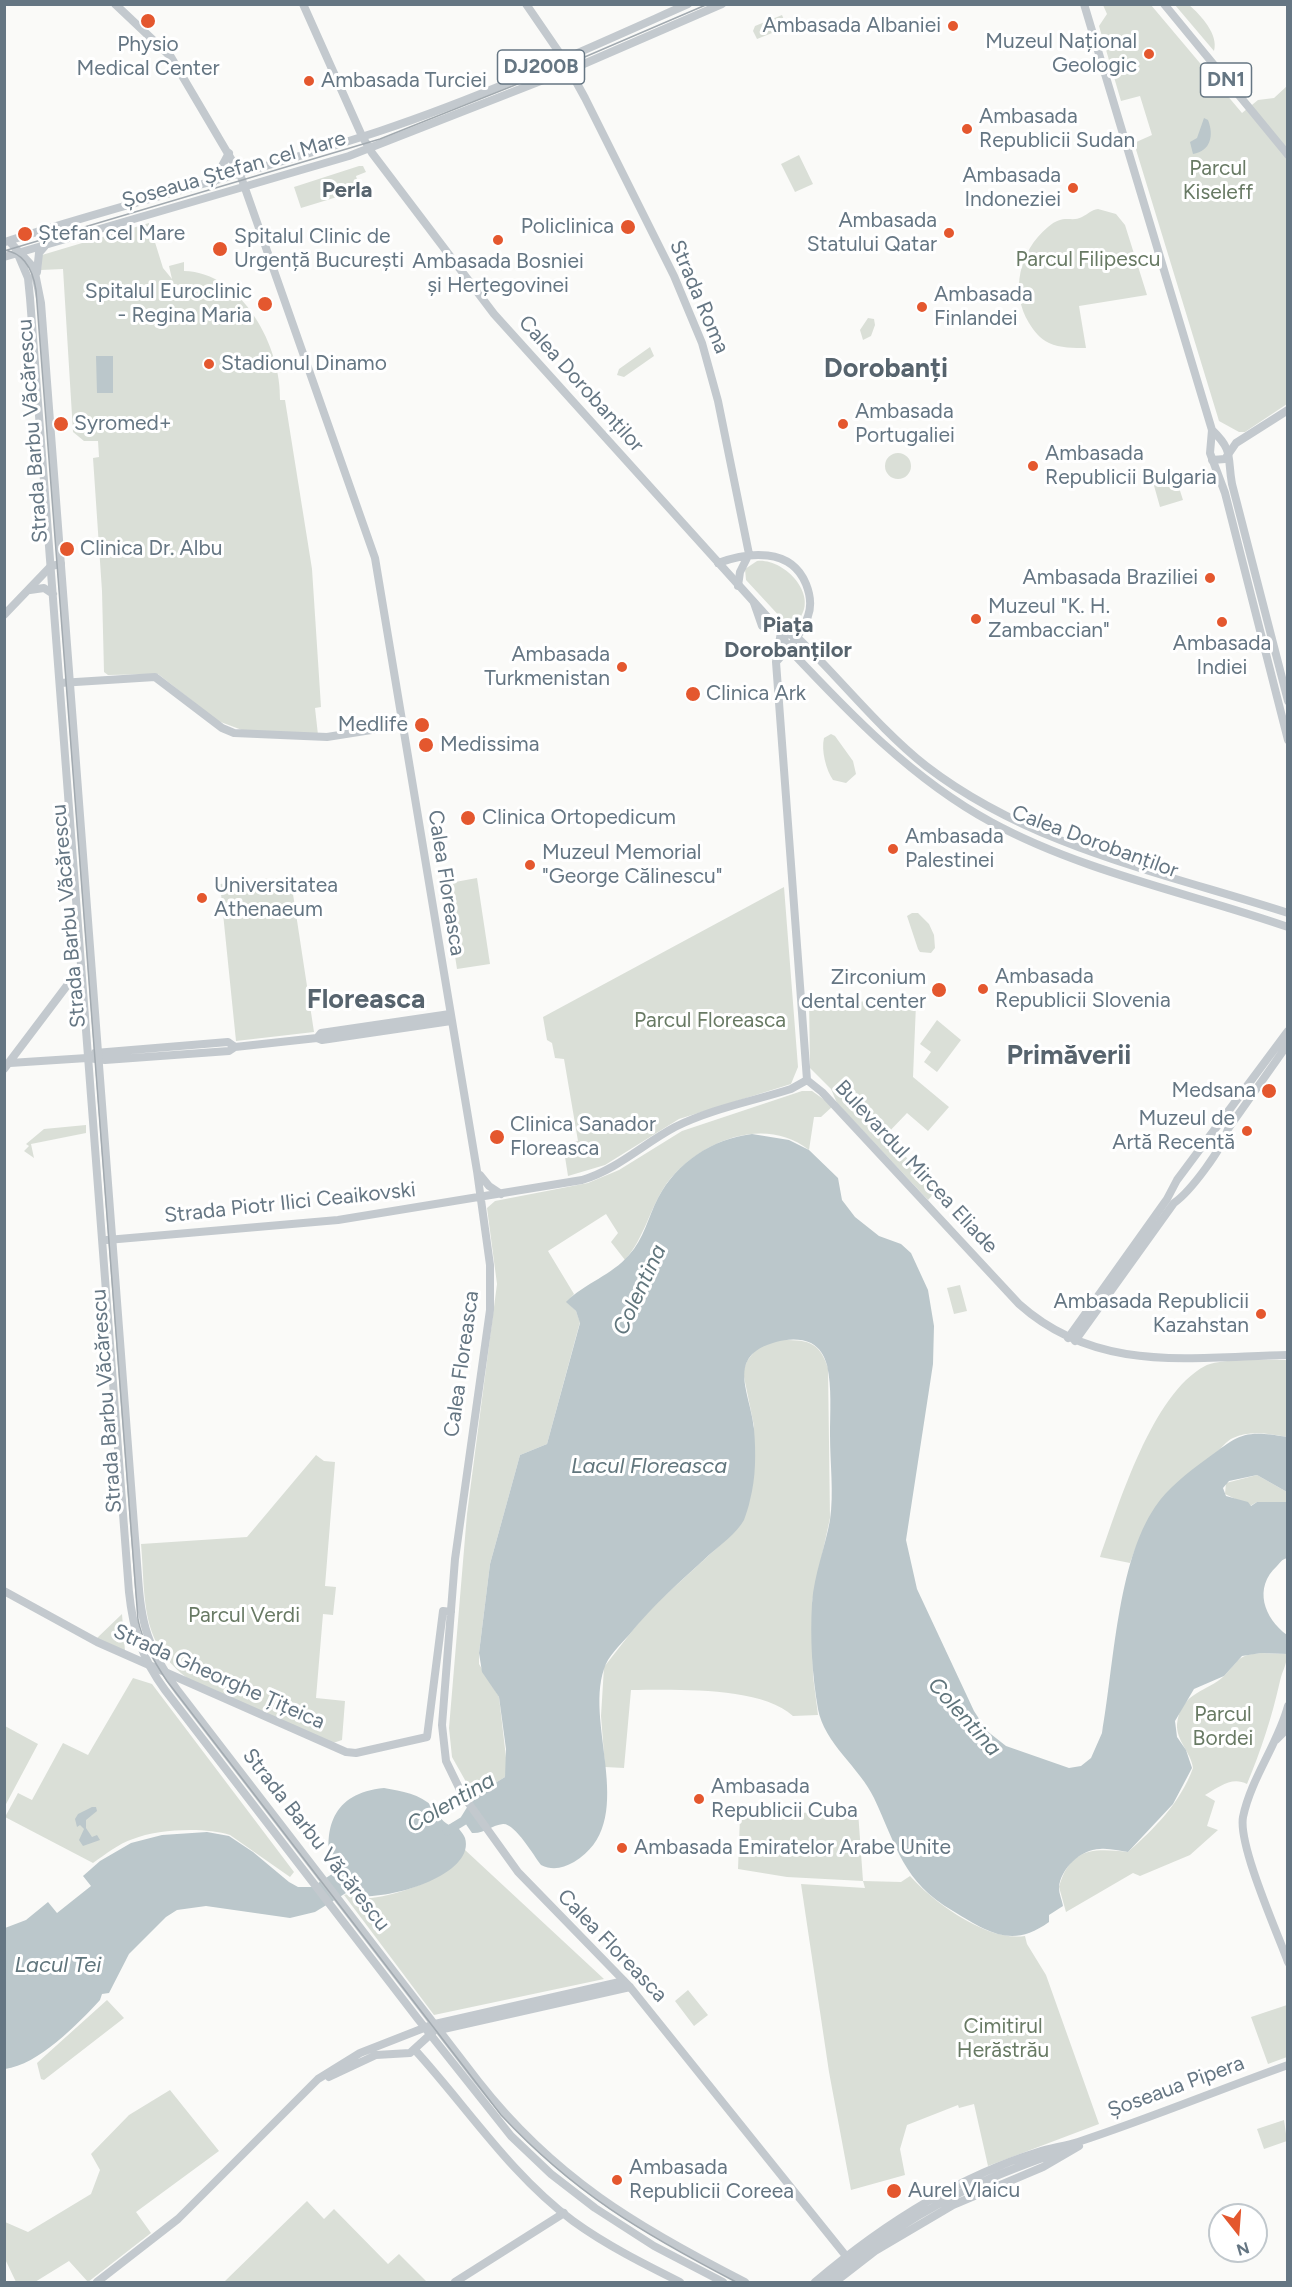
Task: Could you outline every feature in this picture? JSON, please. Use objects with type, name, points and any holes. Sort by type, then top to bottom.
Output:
[{"type":"main road","name":"DJ200B","points":[[362,136],[420,116],[688,4]]},
{"type":"main road","name":"DJ200B","points":[[369,148],[570,69],[722,4]]},
{"type":"main road","points":[[1084,4],[1212,430],[1209,448],[1221,479],[1287,740]]},
{"type":"main road","name":"DN1","points":[[1164,4],[1287,155]]},
{"type":"main road","name":"Calea Dorobanților","points":[[362,136],[489,308],[781,632],[788,648],[795,656],[911,769],[992,822],[1024,838],[1088,863],[1287,927]]},
{"type":"main road","name":"Șoseaua Ștefan cel Mare","points":[[4,257],[242,180],[362,136]]},
{"type":"main road","name":"Șoseaua Ștefan cel Mare","points":[[6,240],[213,183],[242,180],[369,148]]},
{"type":"main road","points":[[213,183],[229,153]]},
{"type":"main road","points":[[6,240],[17,252],[27,258],[37,275]]},
{"type":"main road","points":[[37,275],[39,253],[48,244]]},
{"type":"main road","name":"Strada Barbu Văcărescu","points":[[17,252],[29,287],[69,682],[142,1620],[153,1652],[165,1672],[314,1875]]},
{"type":"main road","name":"Strada Barbu Văcărescu","points":[[37,275],[56,565],[52,577],[53,594],[87,1058],[134,1631],[147,1664],[506,2115],[573,2180],[643,2228],[745,2283]]},
{"type":"main road","points":[[1212,430],[1225,442],[1230,453],[1230,476],[1287,701]]},
{"type":"main road","points":[[30,590],[44,588],[53,594]]},
{"type":"main road","name":"Calea Dorobanților","points":[[781,632],[796,637],[926,765],[996,812],[1051,837],[1094,853],[1287,913]]},
{"type":"main road","name":"Strada Barbu Văcărescu","points":[[347,1917],[427,2031],[498,2121],[551,2174],[581,2199],[635,2235],[723,2283]]},
{"type":"main road","points":[[97,2283],[178,2219],[318,2079],[355,2056],[437,2026]]},
{"type":"main road","points":[[105,2283],[181,2223],[320,2084],[363,2059],[384,2053],[407,2054],[415,2050],[427,2031]]},
{"type":"main road","points":[[394,2054],[392,2046],[404,2037]]},
{"type":"street","name":"Calea Floreasca","points":[[115,4],[171,57],[229,153],[242,180],[375,558],[477,1171],[490,1266],[491,1301],[428,1735]]},
{"type":"street","points":[[303,4],[362,136]]},
{"type":"street","name":"Strada Roma","points":[[526,4],[570,69],[672,272],[706,354],[724,426],[748,554]]},
{"type":"street","points":[[1212,460],[1222,461],[1236,443],[1287,410]]},
{"type":"street","points":[[1209,448],[1217,442],[1236,443]]},
{"type":"street","points":[[738,586],[740,572],[748,554]]},
{"type":"street","points":[[717,563],[748,554],[775,556],[798,571],[810,598],[810,609],[805,623],[776,662]]},
{"type":"street","points":[[4,615],[56,565]]},
{"type":"street","points":[[30,590],[52,577]]},
{"type":"street","points":[[753,603],[762,626]]},
{"type":"street","points":[[805,623],[795,630],[781,632],[776,662],[807,1080]]},
{"type":"street","points":[[776,662],[795,656]]},
{"type":"street","points":[[60,683],[158,678],[231,733],[327,737],[403,725]]},
{"type":"street","points":[[7,1066],[81,967]]},
{"type":"street","points":[[69,984],[77,980],[82,982]]},
{"type":"street","points":[[7,1066],[98,1056],[230,1051],[236,1047],[317,1038],[321,1033],[450,1017]]},
{"type":"street","points":[[1072,1340],[1167,1199],[1177,1180],[1287,1031]]},
{"type":"street","points":[[1072,1340],[1226,1138],[1227,1128],[1287,1044]]},
{"type":"street","points":[[22,1045],[21,1053],[28,1063]]},
{"type":"street","name":"Bulevardul Mircea Eliade","points":[[481,1197],[597,1175],[615,1167],[681,1125],[791,1089],[807,1080],[822,1092],[1019,1304],[1045,1325],[1072,1340],[1113,1353],[1141,1358],[1287,1355]]},
{"type":"street","points":[[477,1171],[489,1186],[501,1194]]},
{"type":"street","name":"Strada Piotr Ilici Ceaikovski","points":[[102,1240],[338,1220],[481,1197]]},
{"type":"street","name":"Strada Gheorghe Țițeica","points":[[4,1591],[81,1635],[346,1752],[356,1754],[424,1739],[428,1735]]},
{"type":"street","name":"Calea Floreasca","points":[[447,1614],[443,1744],[451,1773],[469,1805],[490,1836],[531,1887],[630,1987],[855,2266]]},
{"type":"street","points":[[185,1700],[189,1691],[195,1687]]},
{"type":"street","points":[[1287,1706],[1285,1721],[1248,1801],[1242,1830],[1287,1962]]},
{"type":"street","points":[[1275,1741],[1287,1728]]},
{"type":"street","points":[[603,1987],[612,1977],[610,1965]]},
{"type":"street","points":[[437,2026],[624,1981]]},
{"type":"street","points":[[437,2026],[630,1987]]},
{"type":"street","points":[[415,2050],[503,2155],[564,2213],[595,2236],[680,2283]]},
{"type":"street","name":"Șoseaua Pipera","points":[[824,2283],[869,2247],[938,2205],[984,2181],[1287,2067]]},
{"type":"street","name":"Șoseaua Pipera","points":[[815,2283],[846,2256],[887,2226],[966,2181],[1037,2152],[1078,2144]]},
{"type":"street","name":"Șoseaua Pipera","points":[[835,2283],[895,2238],[961,2200],[1042,2167],[1078,2144]]},
{"type":"street","points":[[455,2283],[564,2213]]},
{"type":"green space","name":"Parcul Kiseleff","points":[[1103,5],[1151,5],[1242,113],[1258,100],[1274,98],[1287,86],[1287,404],[1245,432],[1239,432],[1219,421],[1134,143],[1152,135],[1140,96],[1121,101],[1099,26],[1107,14]]},
{"type":"green space","points":[[1175,5],[1189,5],[1199,14],[1214,38],[1214,51]]},
{"type":"green space","points":[[782,15],[787,27],[757,39],[753,31],[755,26]]},
{"type":"green space","points":[[799,155],[813,184],[795,192],[781,164]]},
{"type":"green space","points":[[363,166],[366,172],[356,176],[360,190],[301,208],[294,187]]},
{"type":"green space","name":"Parcul Filipescu","points":[[1098,209],[1116,214],[1125,225],[1147,295],[1079,306],[1086,348],[1053,345],[1038,334],[1023,311],[1019,285],[1020,272],[1030,248],[1048,227],[1059,220],[1078,219]]},
{"type":"green space","points":[[149,223],[163,268],[172,279],[169,266],[184,262],[184,271],[205,275],[224,284],[254,316],[266,337],[274,358],[279,380],[280,400],[285,400],[312,569],[321,707],[315,708],[318,735],[242,730],[218,721],[158,674],[108,675],[104,672],[102,591],[93,458],[99,457],[98,441],[84,441],[73,432],[63,269],[41,270],[42,255]]},
{"type":"green space","points":[[868,318],[874,319],[875,325],[871,336],[863,340],[860,330]]},
{"type":"green space","points":[[650,347],[654,356],[624,377],[617,375],[619,369]]},
{"type":"green space","points":[[898,453],[907,457],[911,466],[907,475],[898,479],[889,475],[885,466],[889,457]]},
{"type":"green space","points":[[1175,475],[1183,500],[1160,507],[1153,482]]},
{"type":"green space","name":"Piața Dorobanților","points":[[757,561],[777,565],[795,579],[805,598],[800,618],[789,622],[783,620],[746,580],[745,569]]},
{"type":"green space","points":[[831,734],[835,736],[853,761],[856,774],[846,783],[833,780],[826,765],[823,743],[824,738]]},
{"type":"green space","points":[[273,878],[291,881],[314,1032],[236,1041],[220,884]]},
{"type":"green space","points":[[477,878],[490,964],[457,969],[444,884]]},
{"type":"green space","name":"Parcul Floreasca","points":[[784,887],[798,1067],[791,1084],[679,1119],[605,1165],[568,1176],[563,1144],[578,1141],[564,1059],[555,1058],[552,1043],[547,1040],[543,1017]]},
{"type":"green space","points":[[918,913],[929,924],[934,935],[935,948],[931,953],[920,952],[918,949],[907,916]]},
{"type":"green space","points":[[809,999],[916,1004],[913,1077],[949,1107],[928,1131],[907,1113],[885,1136],[938,1189],[928,1200],[837,1103],[831,1089],[810,1068]]},
{"type":"green space","points":[[937,1020],[961,1040],[937,1072],[924,1062],[931,1052],[920,1044]]},
{"type":"green space","points":[[802,1091],[812,1091],[833,1106],[821,1117],[814,1117],[809,1150],[791,1139],[772,1134],[752,1134],[714,1145],[696,1155],[667,1183],[638,1242],[625,1260],[611,1242],[618,1233],[606,1214],[548,1251],[574,1294],[567,1302],[576,1311],[580,1322],[547,1444],[520,1455],[490,1564],[479,1664],[499,1697],[507,1766],[505,1777],[474,1796],[452,1757],[449,1728],[467,1514],[497,1284],[487,1208],[495,1201],[588,1183],[619,1170],[682,1131]]},
{"type":"green space","points":[[86,1125],[86,1133],[31,1144],[34,1158],[24,1151],[29,1146],[26,1144],[44,1129]]},
{"type":"green space","points":[[960,1285],[967,1311],[954,1314],[947,1288]]},
{"type":"green space","points":[[779,1340],[804,1341],[816,1347],[828,1368],[830,1518],[812,1602],[813,1676],[818,1715],[793,1716],[778,1706],[760,1699],[739,1695],[693,1690],[631,1690],[624,1768],[605,1767],[601,1716],[604,1667],[647,1612],[719,1546],[754,1426],[743,1372],[747,1361],[757,1348]]},
{"type":"green space","points":[[1287,1360],[1287,1437],[1253,1433],[1231,1439],[1187,1476],[1164,1500],[1145,1529],[1130,1563],[1100,1557],[1128,1481],[1153,1425],[1169,1400],[1186,1380],[1212,1363]]},
{"type":"green space","name":"Parcul Verdi","points":[[316,1455],[324,1461],[335,1462],[325,1586],[336,1587],[333,1615],[323,1614],[316,1698],[345,1701],[342,1740],[333,1743],[190,1680],[173,1666],[153,1636],[148,1620],[141,1544],[247,1537]]},
{"type":"green space","points":[[1257,1475],[1287,1492],[1287,1502],[1257,1502],[1250,1506],[1225,1494],[1226,1483]]},
{"type":"green space","points":[[122,1614],[125,1651],[96,1639]]},
{"type":"green space","name":"Parcul Bordei","points":[[1261,1653],[1287,1654],[1286,1661],[1266,1733],[1247,1784],[1231,1782],[1205,1795],[1215,1801],[1207,1826],[1218,1830],[1190,1855],[1140,1876],[1133,1873],[1066,1912],[1059,1887],[1064,1874],[1076,1858],[1094,1851],[1128,1852],[1148,1834],[1174,1804],[1188,1781],[1193,1768],[1192,1762],[1177,1730],[1184,1705],[1196,1694],[1218,1681],[1242,1657]]},
{"type":"green space","points":[[133,1678],[152,1684],[294,1872],[290,1877],[230,1835],[220,1832],[182,1830],[155,1833],[122,1844],[93,1863],[5,1817],[18,1793],[32,1800],[63,1743],[88,1755]]},
{"type":"green space","points":[[4,1726],[38,1744],[5,1806]]},
{"type":"green space","points":[[858,1811],[863,1881],[787,1877],[738,1869],[740,1817],[796,1817],[797,1813]]},
{"type":"green space","points":[[464,1849],[604,1979],[434,2015],[344,1895],[371,1898],[410,1889],[438,1876],[449,1868]]},
{"type":"green space","name":"Cimitirul Herăstrău","points":[[910,1876],[933,1898],[979,1927],[1010,1936],[1025,1936],[1027,1944],[1046,1975],[1099,2124],[988,2166],[974,2104],[959,2108],[958,2105],[907,2125],[900,2149],[905,2175],[851,2190],[829,2072],[801,1884],[865,1888],[863,1881],[901,1882]]},
{"type":"green space","points":[[688,1990],[708,2015],[694,2026],[675,2001]]},
{"type":"green space","points":[[107,2000],[124,2018],[44,2080],[41,2079],[37,2063]]},
{"type":"green space","points":[[1287,2005],[1287,2057],[1268,2064],[1251,2017]]},
{"type":"green space","points":[[170,2090],[219,2151],[136,2212],[151,2233],[88,2282],[69,2261],[35,2282],[16,2282],[5,2259],[5,2222],[28,2232],[91,2194],[100,2170],[91,2154],[129,2115]]},
{"type":"green space","points":[[1284,2120],[1287,2141],[1264,2149],[1257,2129]]},
{"type":"green space","points":[[307,2201],[324,2219],[334,2209],[388,2264],[399,2254],[427,2282],[224,2282]]},
{"type":"water","points":[[1204,118],[1208,120],[1210,126],[1210,142],[1204,150],[1193,154],[1190,142],[1197,138]]},
{"type":"water","points":[[96,356],[113,356],[113,393],[97,393]]},
{"type":"water","name":"Lacul Floreasca","points":[[752,1134],[789,1140],[809,1150],[838,1178],[842,1200],[855,1217],[879,1236],[901,1244],[911,1253],[928,1290],[934,1326],[933,1364],[906,1540],[917,1589],[974,1711],[987,1731],[1006,1746],[1069,1768],[1081,1766],[1091,1758],[1102,1733],[1119,1616],[1132,1557],[1142,1530],[1155,1507],[1184,1476],[1234,1440],[1250,1434],[1287,1437],[1287,1492],[1257,1475],[1229,1481],[1223,1488],[1226,1496],[1248,1502],[1251,1506],[1257,1502],[1287,1502],[1287,1558],[1281,1561],[1265,1584],[1264,1602],[1272,1620],[1287,1635],[1287,1654],[1261,1653],[1242,1656],[1224,1676],[1194,1689],[1175,1721],[1177,1737],[1186,1750],[1192,1768],[1173,1804],[1128,1852],[1093,1850],[1073,1861],[1060,1881],[1059,1890],[1063,1906],[1049,1915],[1049,1922],[1023,1935],[1012,1936],[989,1931],[936,1900],[923,1888],[903,1862],[868,1787],[827,1733],[822,1721],[818,1709],[813,1670],[811,1616],[815,1582],[831,1510],[830,1391],[829,1373],[823,1355],[814,1345],[803,1340],[780,1341],[760,1348],[750,1356],[745,1366],[744,1377],[754,1429],[755,1456],[752,1492],[741,1525],[648,1613],[606,1664],[600,1692],[600,1718],[607,1799],[604,1824],[593,1845],[574,1862],[562,1867],[550,1868],[541,1865],[518,1834],[508,1825],[503,1824],[472,1833],[461,1817],[474,1796],[505,1777],[506,1749],[499,1697],[482,1672],[479,1653],[490,1564],[520,1455],[547,1444],[580,1323],[576,1311],[566,1302],[581,1289],[615,1268],[629,1255],[638,1242],[654,1205],[666,1185],[686,1163],[697,1154],[723,1141]]},
{"type":"water","name":"Lacul Tei","points":[[384,1788],[417,1796],[433,1807],[446,1823],[449,1825],[454,1822],[465,1838],[464,1852],[455,1865],[420,1885],[377,1896],[346,1893],[315,1912],[290,1918],[206,1906],[177,1910],[166,1917],[129,1954],[109,1993],[102,1994],[100,2000],[81,2020],[44,2052],[18,2066],[5,2069],[5,1928],[26,1920],[48,1902],[57,1913],[91,1886],[83,1876],[100,1861],[131,1843],[162,1835],[207,1832],[229,1836],[253,1852],[289,1882],[298,1887],[312,1887],[332,1874],[329,1858],[330,1828],[342,1806],[353,1797],[366,1791]]},
{"type":"water","points":[[96,1807],[97,1811],[86,1820],[86,1828],[92,1837],[97,1835],[100,1840],[83,1846],[79,1840],[84,1829],[80,1825],[77,1827],[75,1819],[78,1814]]},
{"type":"waterway","name":"Colentina","points":[[447,1831],[473,1815]]},
{"type":"tram line","points":[[4,251],[380,139],[580,59],[708,4]]},
{"type":"tram line","points":[[4,250],[23,259],[33,276],[36,290],[138,1620],[143,1637],[167,1681],[501,2115],[555,2167],[611,2209],[670,2246],[736,2282]]},
{"type":"place","name":"Physio Medical Center","points":[[148,21]]},
{"type":"place","name":"Ambasada Albaniei","points":[[953,26]]},
{"type":"place","name":"Muzeul Național Geologic","points":[[1149,54]]},
{"type":"place","name":"Ambasada Turciei","points":[[309,81]]},
{"type":"place","name":"Ambasada Republicii Sudan","points":[[967,129]]},
{"type":"place","name":"Ambasada Indoneziei","points":[[1073,188]]},
{"type":"place","name":"Policlinica","points":[[628,227]]},
{"type":"place","name":"Ambasada Statului Qatar","points":[[949,233]]},
{"type":"place","name":"Ștefan cel Mare","points":[[25,234]]},
{"type":"place","name":"Ambasada Bosniei și Herțegovinei","points":[[498,240]]},
{"type":"place","name":"Spitalul Clinic de Urgență București","points":[[220,249]]},
{"type":"place","name":"Spitalul Euroclinic - Regina Maria","points":[[265,304]]},
{"type":"place","name":"Ambasada Finlandei","points":[[922,307]]},
{"type":"place","name":"Stadionul Dinamo","points":[[209,364]]},
{"type":"place","name":"Syromed+","points":[[61,424]]},
{"type":"place","name":"Ambasada Portugaliei","points":[[843,424]]},
{"type":"place","name":"Ambasada Republicii Bulgaria","points":[[1033,466]]},
{"type":"place","name":"Clinica Dr. Albu","points":[[67,549]]},
{"type":"place","name":"Ambasada Braziliei","points":[[1210,578]]},
{"type":"place","name":"Muzeul \"K. H. Zambaccian\"","points":[[976,619]]},
{"type":"place","name":"Ambasada Indiei","points":[[1222,622]]},
{"type":"place","name":"Ambasada Turkmenistan","points":[[622,667]]},
{"type":"place","name":"Clinica Ark","points":[[693,694]]},
{"type":"place","name":"Medlife","points":[[422,725]]},
{"type":"place","name":"Medissima","points":[[426,745]]},
{"type":"place","name":"Clinica Ortopedicum","points":[[468,818]]},
{"type":"place","name":"Ambasada Palestinei","points":[[893,849]]},
{"type":"place","name":"Muzeul Memorial \"George Călinescu\"","points":[[530,865]]},
{"type":"place","name":"Universitatea Athenaeum","points":[[202,898]]},
{"type":"place","name":"Ambasada Republicii Slovenia","points":[[983,989]]},
{"type":"place","name":"Zirconium dental center","points":[[939,990]]},
{"type":"place","name":"Medsana","points":[[1269,1091]]},
{"type":"place","name":"Muzeul de Artă Recentă","points":[[1247,1131]]},
{"type":"place","name":"Clinica Sanador Floreasca","points":[[497,1137]]},
{"type":"place","name":"Ambasada Republicii Kazahstan","points":[[1261,1314]]},
{"type":"place","name":"Ambasada Republicii Cuba","points":[[699,1799]]},
{"type":"place","name":"Ambasada Emiratelor Arabe Unite","points":[[622,1848]]},
{"type":"place","name":"Ambasada Republicii Coreea","points":[[617,2180]]},
{"type":"place","name":"Aurel Vlaicu","points":[[894,2191]]},
{"type":"district","name":"Perla","points":[[347,191]]},
{"type":"district","name":"Dorobanți","points":[[886,369]]},
{"type":"district","name":"Piața Dorobanților","points":[[788,638]]},
{"type":"district","name":"Floreasca","points":[[366,1000]]},
{"type":"district","name":"Primăverii","points":[[1069,1056]]}]
